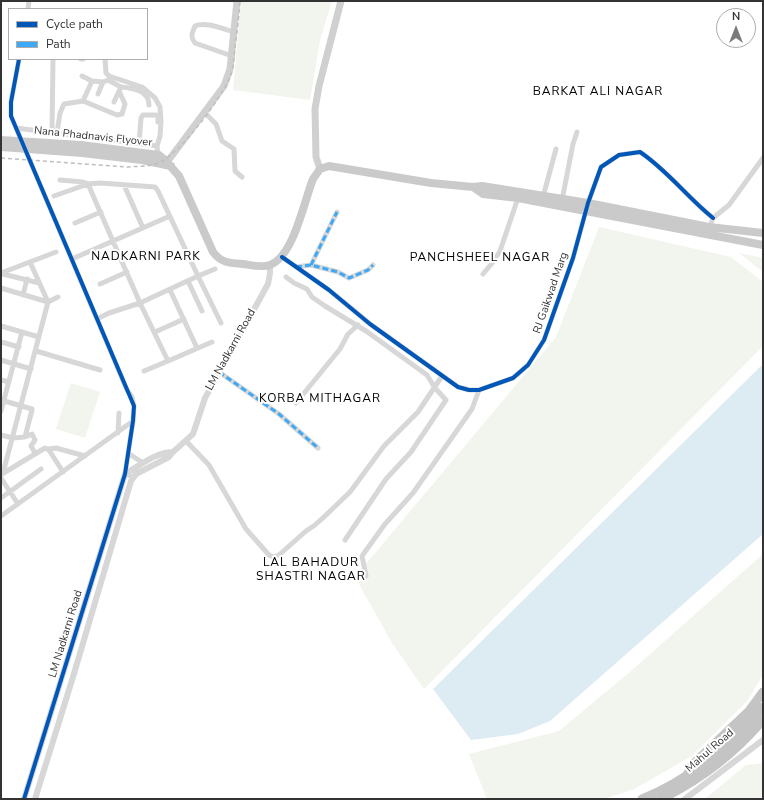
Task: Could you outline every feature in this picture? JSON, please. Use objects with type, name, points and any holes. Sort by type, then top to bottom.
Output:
[{"type":"highway","points":[[688,775],[692,765],[749,712],[763,692]]},
{"type":"highway","points":[[642,799],[688,775],[701,766],[751,721],[763,706]]},
{"type":"highway","points":[[661,799],[681,790],[706,773],[734,749],[763,720]]},
{"type":"main road","points":[[168,164],[224,86],[229,75],[237,1]]},
{"type":"main road","points":[[320,169],[316,157],[315,110],[319,86],[341,1]]},
{"type":"main road","name":"Nana Phadnavis Flyover","points":[[1,140],[81,145],[142,156],[155,163],[168,164]]},
{"type":"main road","name":"Nana Phadnavis Flyover","points":[[1,147],[82,153],[142,156],[159,155]]},
{"type":"main road","points":[[159,155],[179,176],[217,258],[225,262],[270,265],[282,257],[300,222],[313,179],[320,169],[329,166],[431,183],[473,187],[482,186],[562,200],[587,207]]},
{"type":"main road","points":[[473,187],[483,194],[587,207],[708,230],[763,245]]},
{"type":"main road","points":[[708,230],[763,233]]},
{"type":"street","points":[[232,56],[195,43],[192,40],[191,35],[195,26],[199,24],[234,32]]},
{"type":"street","points":[[20,60],[10,102],[11,116],[127,390],[132,397],[134,406],[133,421],[125,474],[133,477]]},
{"type":"street","points":[[53,60],[55,133]]},
{"type":"street","points":[[105,60],[106,72],[109,76],[142,87],[155,98],[160,107],[162,121],[160,136],[156,146]]},
{"type":"street","points":[[82,76],[92,82],[103,82],[108,80],[120,89],[140,91],[149,99],[149,105]]},
{"type":"street","points":[[83,101],[92,82]]},
{"type":"street","points":[[98,94],[103,82]]},
{"type":"street","points":[[64,104],[83,101],[120,115],[124,111],[125,104],[120,89]]},
{"type":"street","points":[[114,102],[120,89]]},
{"type":"street","points":[[55,133],[60,113],[67,98]]},
{"type":"street","points":[[205,113],[216,124],[222,141],[234,149],[236,171],[242,178]]},
{"type":"street","points":[[139,144],[142,117],[145,114],[156,115],[158,118],[156,146],[159,155],[155,163]]},
{"type":"street","points":[[16,128],[156,146]]},
{"type":"street","points":[[562,200],[573,144],[577,132]]},
{"type":"street","points":[[542,197],[556,149]]},
{"type":"street","name":"RJ Gaikwad Marg","points":[[282,257],[329,290],[370,324],[458,387],[469,390],[479,390],[514,378],[528,365],[544,340],[573,258],[587,207],[601,167],[619,155],[640,152],[654,162],[696,204],[713,218]]},
{"type":"street","points":[[708,230],[713,218],[729,205],[763,158]]},
{"type":"street","points":[[60,180],[83,182],[88,184],[140,303],[168,361]]},
{"type":"street","points":[[54,196],[88,184],[100,183],[156,188],[220,322]]},
{"type":"street","points":[[124,185],[143,228]]},
{"type":"street","points":[[483,274],[500,251],[518,198]]},
{"type":"street","points":[[74,223],[100,212]]},
{"type":"street","points":[[311,265],[337,212]]},
{"type":"street","points":[[72,259],[170,216]]},
{"type":"street","points":[[2,273],[56,252]]},
{"type":"street","points":[[18,504],[10,492],[2,475],[48,302],[30,262]]},
{"type":"street","name":"LM Nadkarni Road","points":[[35,799],[133,477],[143,470],[169,457],[172,452],[192,434],[205,398],[218,372],[268,284],[270,265]]},
{"type":"street","points":[[296,267],[311,265],[338,272],[350,278],[368,270],[373,265]]},
{"type":"street","points":[[97,319],[109,313],[140,303],[215,269]]},
{"type":"street","points":[[100,284],[127,272]]},
{"type":"street","points":[[2,273],[39,283]]},
{"type":"street","points":[[286,277],[294,283],[307,289],[312,297],[358,326],[427,375],[435,388],[446,400],[411,452],[386,479],[345,540]]},
{"type":"street","points":[[23,295],[27,280]]},
{"type":"street","points":[[188,281],[202,311]]},
{"type":"street","points":[[1,288],[48,302],[58,297]]},
{"type":"street","points":[[170,290],[197,348]]},
{"type":"street","points":[[154,332],[184,319]]},
{"type":"street","points":[[1,326],[39,337]]},
{"type":"street","points":[[296,403],[340,349],[348,334],[358,326]]},
{"type":"street","points":[[1,411],[2,400],[9,382],[22,332]]},
{"type":"street","points":[[1,342],[19,347]]},
{"type":"street","points":[[144,371],[212,342]]},
{"type":"street","points":[[36,351],[100,370]]},
{"type":"street","points":[[1,360],[31,368]]},
{"type":"street","points":[[218,372],[279,414],[318,448]]},
{"type":"street","points":[[186,441],[209,465],[246,529],[269,555],[273,557],[279,555],[306,530],[315,525],[350,492],[384,446],[418,412],[442,376]]},
{"type":"street","points":[[1,380],[9,382]]},
{"type":"street","points":[[366,576],[362,556],[385,524],[413,492],[472,409],[479,390]]},
{"type":"street","points":[[2,400],[32,409],[25,437]]},
{"type":"street","points":[[118,433],[119,413]]},
{"type":"street","points":[[1,516],[133,421]]},
{"type":"street","points":[[1,435],[12,438],[25,437],[32,434],[35,440],[31,446],[35,453]]},
{"type":"street","points":[[48,448],[63,472]]},
{"type":"street","points":[[2,475],[42,449],[56,448],[85,456]]},
{"type":"street","name":"LM Nadkarni Road","points":[[24,799],[125,474],[166,452],[172,452]]},
{"type":"street","points":[[128,453],[143,463]]},
{"type":"street","points":[[1,498],[41,469]]},
{"type":"street","points":[[115,509],[122,510]]},
{"type":"street","name":"Mahul Road","points":[[653,799],[664,792],[742,723],[763,699]]},
{"type":"street","name":"Mahul Road","points":[[670,799],[716,761],[763,714]]},
{"type":"street","name":"Mahul Road","points":[[685,799],[763,740]]},
{"type":"shaded area","points":[[241,1],[332,1],[320,40],[310,100],[233,90]]},
{"type":"shaded area","points":[[599,227],[731,257],[763,282],[763,346],[424,689],[392,643],[355,577],[556,337]]},
{"type":"shaded area","points":[[739,253],[763,258],[763,272]]},
{"type":"shaded area","points":[[763,364],[763,534],[550,721],[518,734],[471,740],[433,689]]},
{"type":"shaded area","points":[[71,383],[100,392],[85,438],[56,429]]},
{"type":"shaded area","points":[[763,554],[763,675],[748,700],[692,756],[634,789],[604,799],[487,799],[469,754],[559,731],[631,671]]},
{"type":"shaded area","points":[[763,763],[763,799],[705,799],[746,765]]},
{"type":"railway","points":[[1,158],[128,167],[147,166],[158,163],[167,158],[199,125],[209,112],[230,77],[234,62],[240,1]]},
{"type":"marked path","points":[[311,265],[337,212]]},
{"type":"marked path","points":[[296,267],[311,265],[338,272],[349,278],[368,270],[373,265]]},
{"type":"marked path","points":[[219,372],[279,414],[318,448]]},
{"type":"cycle path","points":[[19,60],[11,102],[11,116],[134,406],[125,474],[24,799]]},
{"type":"cycle path","points":[[282,257],[329,290],[370,324],[458,387],[469,390],[479,390],[513,378],[528,365],[544,340],[573,258],[588,203],[601,167],[619,155],[640,152],[668,175],[713,218]]},
{"type":"district","name":"BARKAT ALI NAGAR","points":[[598,92]]},
{"type":"district","name":"NADKARNI PARK","points":[[146,257]]},
{"type":"district","name":"PANCHSHEEL NAGAR","points":[[480,258]]},
{"type":"district","name":"KORBA MITHAGAR","points":[[320,399]]},
{"type":"district","name":"LAL BAHADUR SHASTRI NAGAR","points":[[311,570]]}]
